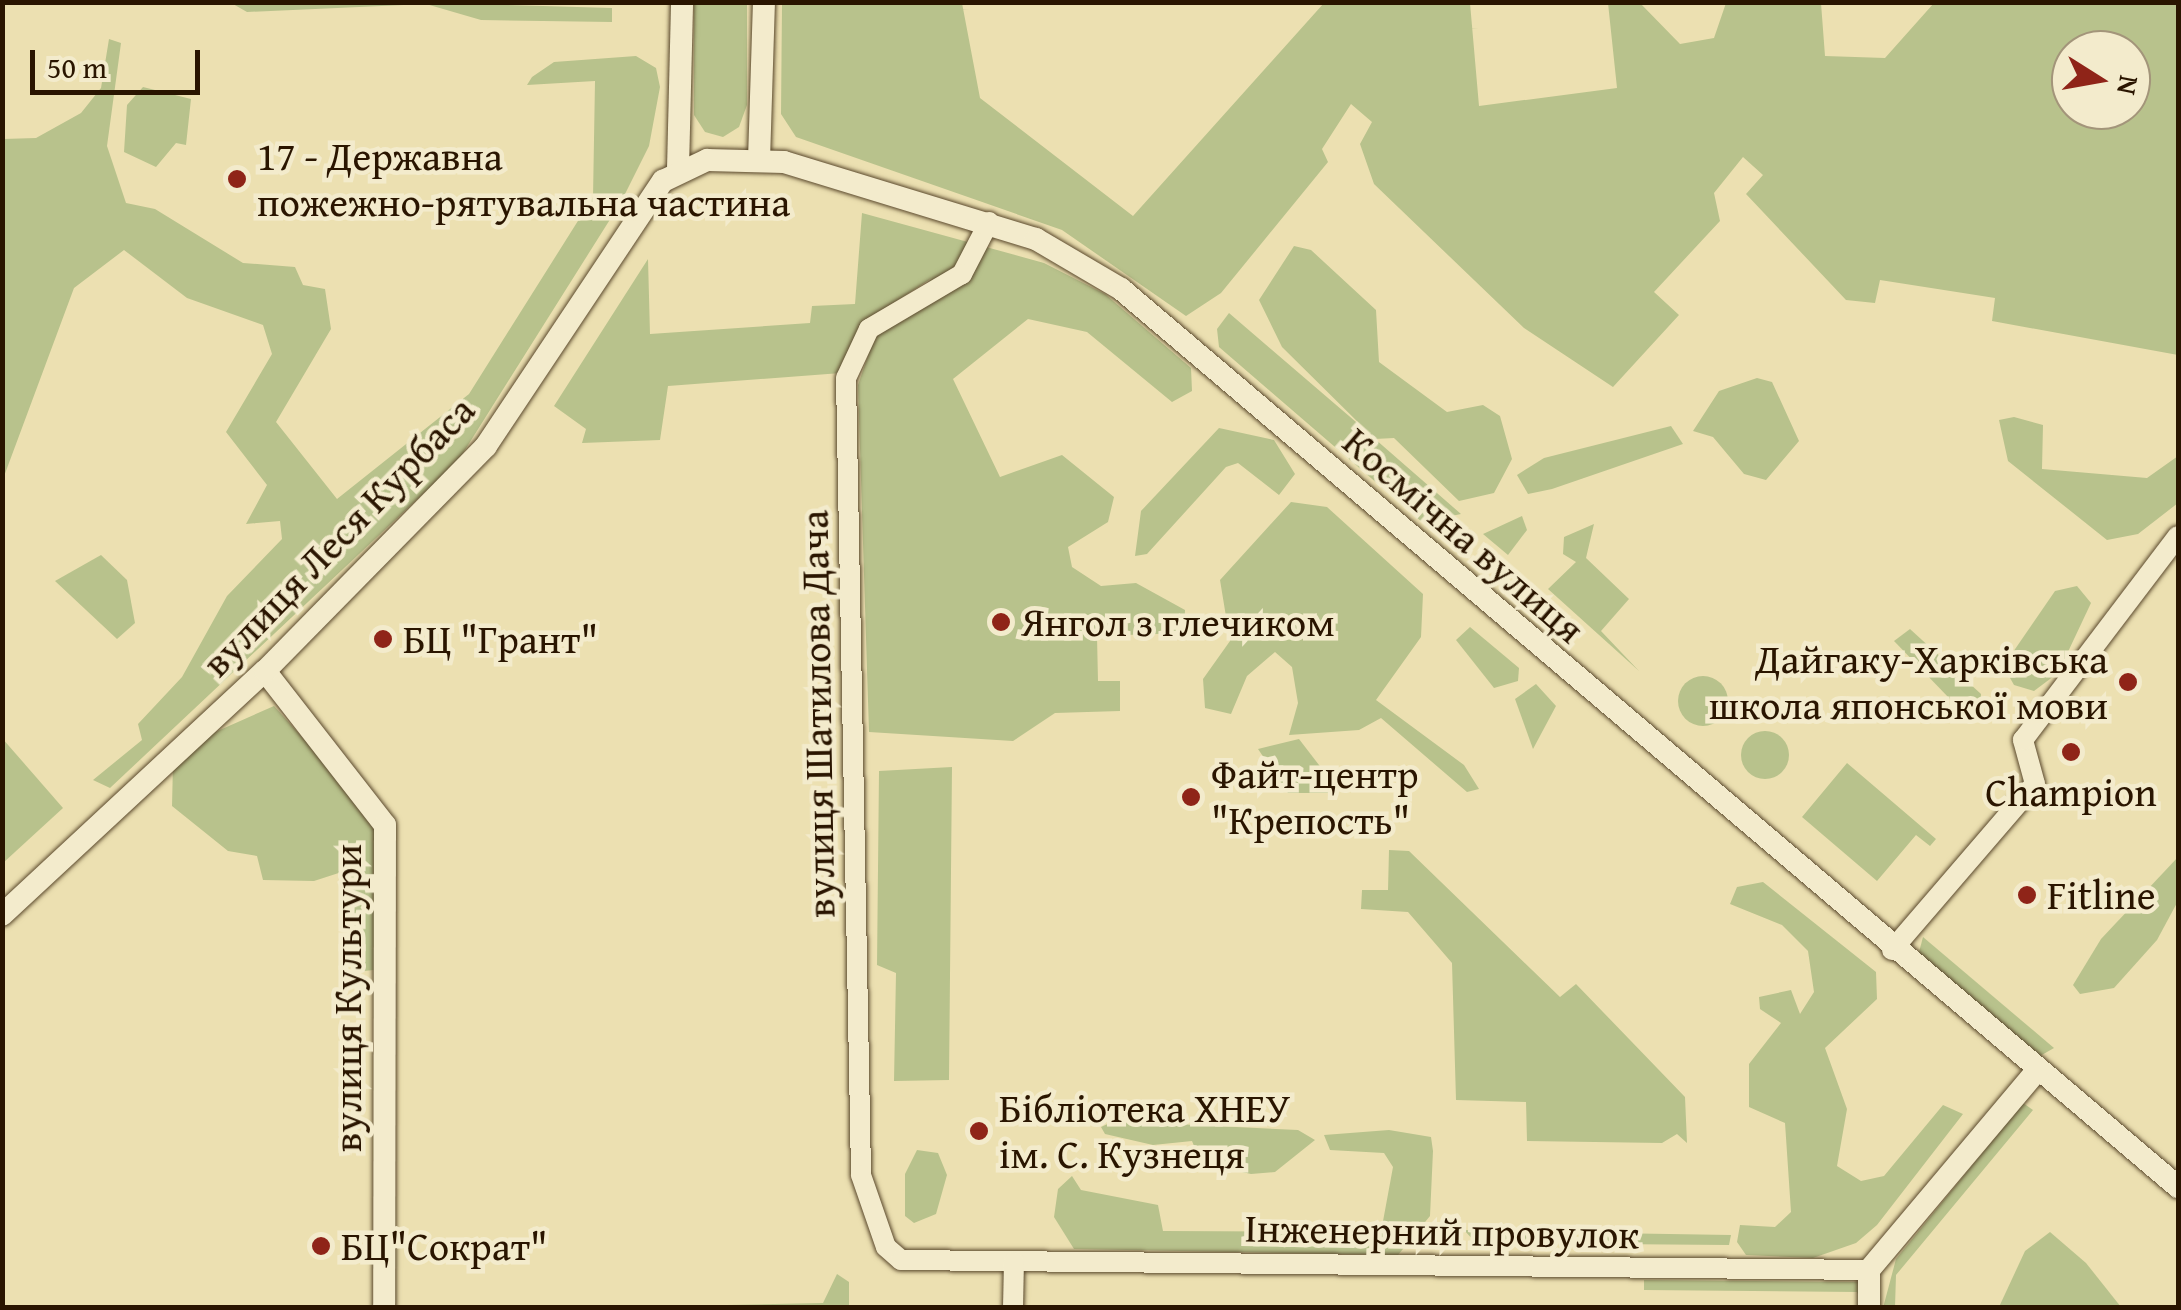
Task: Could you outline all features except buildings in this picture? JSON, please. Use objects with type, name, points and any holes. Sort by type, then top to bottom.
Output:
[{"type":"street","points":[[682,2],[678,169],[760,160],[764,2]]},
{"type":"street","name":"Космічна вулиця","points":[[760,160],[859,178],[989,222],[1067,253],[1121,289],[1892,950],[2178,1188]]},
{"type":"street","name":"вулиця Леся Курбаса","points":[[2,915],[265,671],[486,446],[628,222],[678,169]]},
{"type":"street","name":"вулиця Шатилова Дача","points":[[900,1260],[875,1231],[862,1175],[846,378],[869,329],[962,274],[989,222]]},
{"type":"street","points":[[1892,950],[2035,784],[2022,740],[2178,536]]},
{"type":"street","name":"вулиця Культури","points":[[265,671],[385,825],[384,1308]]},
{"type":"street","points":[[1869,1308],[1869,1270],[2036,1072]]},
{"type":"street","name":"Інженерний провулок","points":[[900,1260],[1869,1270]]},
{"type":"street","points":[[1013,1308],[1014,1262]]},
{"type":"green space","points":[[444,3],[612,8],[612,22],[481,20],[426,4],[247,12],[233,4]]},
{"type":"green space","points":[[694,3],[747,3],[747,105],[739,127],[723,137],[705,132],[694,115]]},
{"type":"green space","points":[[782,3],[962,3],[980,98],[1133,216],[1324,3],[1470,3],[1479,106],[1617,88],[1608,3],[1640,3],[1680,44],[1714,38],[1726,3],[1821,3],[1825,56],[1885,58],[1934,3],[2178,3],[2178,355],[1992,321],[1995,298],[1880,280],[1875,303],[1846,300],[1746,194],[1763,175],[1743,157],[1714,193],[1720,221],[1654,292],[1679,315],[1613,387],[1524,328],[1374,184],[1360,144],[1372,122],[1351,104],[1322,149],[1328,162],[1221,293],[1186,316],[1062,230],[796,137],[781,114]]},
{"type":"green space","points":[[109,39],[121,43],[107,146],[126,203],[155,209],[243,263],[295,267],[303,285],[325,289],[331,329],[276,422],[337,499],[469,394],[593,197],[595,81],[527,85],[532,77],[554,62],[636,56],[656,68],[660,87],[649,146],[621,202],[458,461],[110,788],[93,780],[142,740],[138,724],[182,677],[227,596],[282,539],[280,521],[246,524],[267,485],[226,432],[272,354],[263,325],[187,298],[124,250],[74,288],[3,479],[3,139],[36,138],[81,113],[101,88]]},
{"type":"green space","points":[[143,87],[191,99],[186,145],[176,143],[156,167],[124,152],[127,105]]},
{"type":"green space","points":[[862,213],[1044,263],[1105,294],[1191,368],[1192,391],[1172,402],[1087,332],[1028,319],[953,379],[1000,477],[1062,455],[1114,497],[1108,522],[1068,547],[1072,567],[1101,586],[1136,583],[1185,610],[1184,633],[1097,636],[1098,681],[1120,681],[1120,711],[1055,713],[1013,741],[869,732],[858,385],[874,338],[932,278],[867,320],[841,373],[668,386],[660,440],[582,443],[586,429],[554,406],[648,259],[650,334],[810,323],[812,306],[855,304]]},
{"type":"green space","points":[[1294,246],[1311,250],[1376,310],[1379,362],[1447,412],[1483,405],[1500,416],[1512,459],[1494,493],[1459,501],[1394,438],[1375,439],[1461,514],[1422,522],[1219,347],[1217,329],[1229,313],[1370,434],[1282,347],[1259,300]]},
{"type":"green space","points":[[1757,378],[1772,382],[1799,441],[1766,480],[1744,474],[1713,437],[1693,431],[1719,391]]},
{"type":"green space","points":[[2014,417],[2043,425],[2042,469],[2147,478],[2178,456],[2178,503],[2138,534],[2107,540],[2008,461],[1999,420]]},
{"type":"green space","points":[[1671,426],[1683,444],[1552,489],[1528,494],[1517,475],[1544,458]]},
{"type":"green space","points":[[1219,428],[1274,440],[1295,474],[1279,495],[1238,463],[1226,467],[1147,554],[1135,556],[1141,511]]},
{"type":"green space","points":[[1291,502],[1327,507],[1423,594],[1421,637],[1376,700],[1464,765],[1479,789],[1467,792],[1381,718],[1359,730],[1289,735],[1298,703],[1292,667],[1275,652],[1247,676],[1231,714],[1205,708],[1203,679],[1230,641],[1220,580]]},
{"type":"green space","points":[[1522,516],[1527,530],[1508,555],[1483,534]]},
{"type":"green space","points":[[1594,524],[1586,558],[1629,599],[1601,631],[1639,671],[1548,589],[1576,562],[1563,554],[1564,537]]},
{"type":"green space","points":[[101,555],[127,580],[135,623],[117,639],[55,581]]},
{"type":"green space","points":[[2077,586],[2091,603],[2058,673],[2034,691],[2014,685],[2005,669],[2011,655],[2055,591]]},
{"type":"green space","points":[[1470,627],[1519,668],[1518,681],[1494,688],[1456,640]]},
{"type":"green space","points":[[1910,629],[1981,694],[1980,711],[1950,699],[1894,641]]},
{"type":"green space","points":[[1703,676],[1721,683],[1728,701],[1721,719],[1703,726],[1685,719],[1678,701],[1685,683]]},
{"type":"green space","points":[[1536,684],[1556,706],[1533,749],[1515,699]]},
{"type":"green space","points":[[274,706],[375,818],[374,970],[354,972],[351,869],[314,881],[263,880],[257,856],[228,851],[172,806],[173,764],[204,737]]},
{"type":"green space","points":[[1765,731],[1782,738],[1789,755],[1782,772],[1765,779],[1748,772],[1741,755],[1748,738]]},
{"type":"green space","points":[[2,738],[63,808],[3,863],[2,862]]},
{"type":"green space","points":[[1299,739],[1329,778],[1328,793],[1288,793],[1258,749]]},
{"type":"green space","points":[[1847,763],[1936,839],[1930,846],[1916,835],[1877,881],[1802,817]]},
{"type":"green space","points":[[952,767],[949,1080],[894,1081],[896,973],[877,965],[879,771]]},
{"type":"green space","points":[[1389,850],[1409,851],[1560,997],[1576,984],[1685,1097],[1687,1143],[1677,1134],[1662,1143],[1527,1141],[1526,1102],[1456,1100],[1452,963],[1408,912],[1361,909],[1362,890],[1388,890]]},
{"type":"green space","points":[[2178,857],[2178,901],[2157,940],[2114,988],[2080,994],[2073,985],[2101,939]]},
{"type":"green space","points":[[1763,882],[1876,972],[1877,999],[1825,1048],[1847,1109],[1837,1166],[1861,1181],[1884,1176],[1943,1105],[1963,1114],[1877,1225],[1856,1243],[1813,1258],[1746,1255],[1737,1242],[1740,1225],[1775,1227],[1791,1212],[1785,1123],[1749,1107],[1749,1064],[1781,1023],[1760,1009],[1759,997],[1791,990],[1800,1014],[1814,992],[1808,951],[1782,925],[1730,904],[1737,887]]},
{"type":"green space","points":[[1923,937],[2054,1048],[2040,1056],[1918,956]]},
{"type":"green space","points":[[2023,1103],[2033,1110],[1896,1275],[1895,1307],[1883,1308],[1896,1259]]},
{"type":"green space","points":[[1114,1121],[1298,1130],[1315,1140],[1275,1172],[1251,1174],[1201,1163],[1192,1141],[1153,1145],[1105,1134],[1101,1127]]},
{"type":"green space","points":[[1389,1130],[1431,1137],[1433,1151],[1430,1216],[1398,1255],[1074,1249],[1054,1217],[1058,1189],[1072,1176],[1081,1190],[1158,1205],[1163,1231],[1381,1232],[1393,1167],[1384,1153],[1330,1150],[1324,1135]]},
{"type":"green space","points":[[917,1150],[938,1153],[947,1175],[936,1214],[914,1223],[905,1216],[905,1174]]},
{"type":"green space","points":[[1464,1230],[1566,1233],[1565,1242],[1475,1242]]},
{"type":"green space","points":[[2050,1232],[2086,1263],[2121,1307],[1999,1307],[2025,1251]]},
{"type":"green space","points":[[1607,1233],[1731,1235],[1729,1245],[1607,1244]]},
{"type":"green space","points":[[837,1274],[849,1282],[849,1307],[626,1307],[823,1303]]},
{"type":"green space","points":[[1644,1280],[1863,1282],[1864,1307],[1857,1292],[1644,1290]]},
{"type":"place","name":"17 - Державна пожежно-рятувальна частина","points":[[237,179]]},
{"type":"place","name":"Янгол з глечиком","points":[[1001,622]]},
{"type":"place","name":"БЦ \"Грант\"","points":[[383,639]]},
{"type":"place","name":"Дайгаку-Харківська школа японської мови","points":[[2128,682]]},
{"type":"place","name":"Champion","points":[[2071,752]]},
{"type":"place","name":"Файт-центр \"Крепость\"","points":[[1191,797]]},
{"type":"place","name":"Fitline","points":[[2027,895]]},
{"type":"place","name":"Бібліотека ХНЕУ ім. С. Кузнеця","points":[[979,1131]]},
{"type":"place","name":"БЦ\"Сократ\"","points":[[321,1246]]}]
